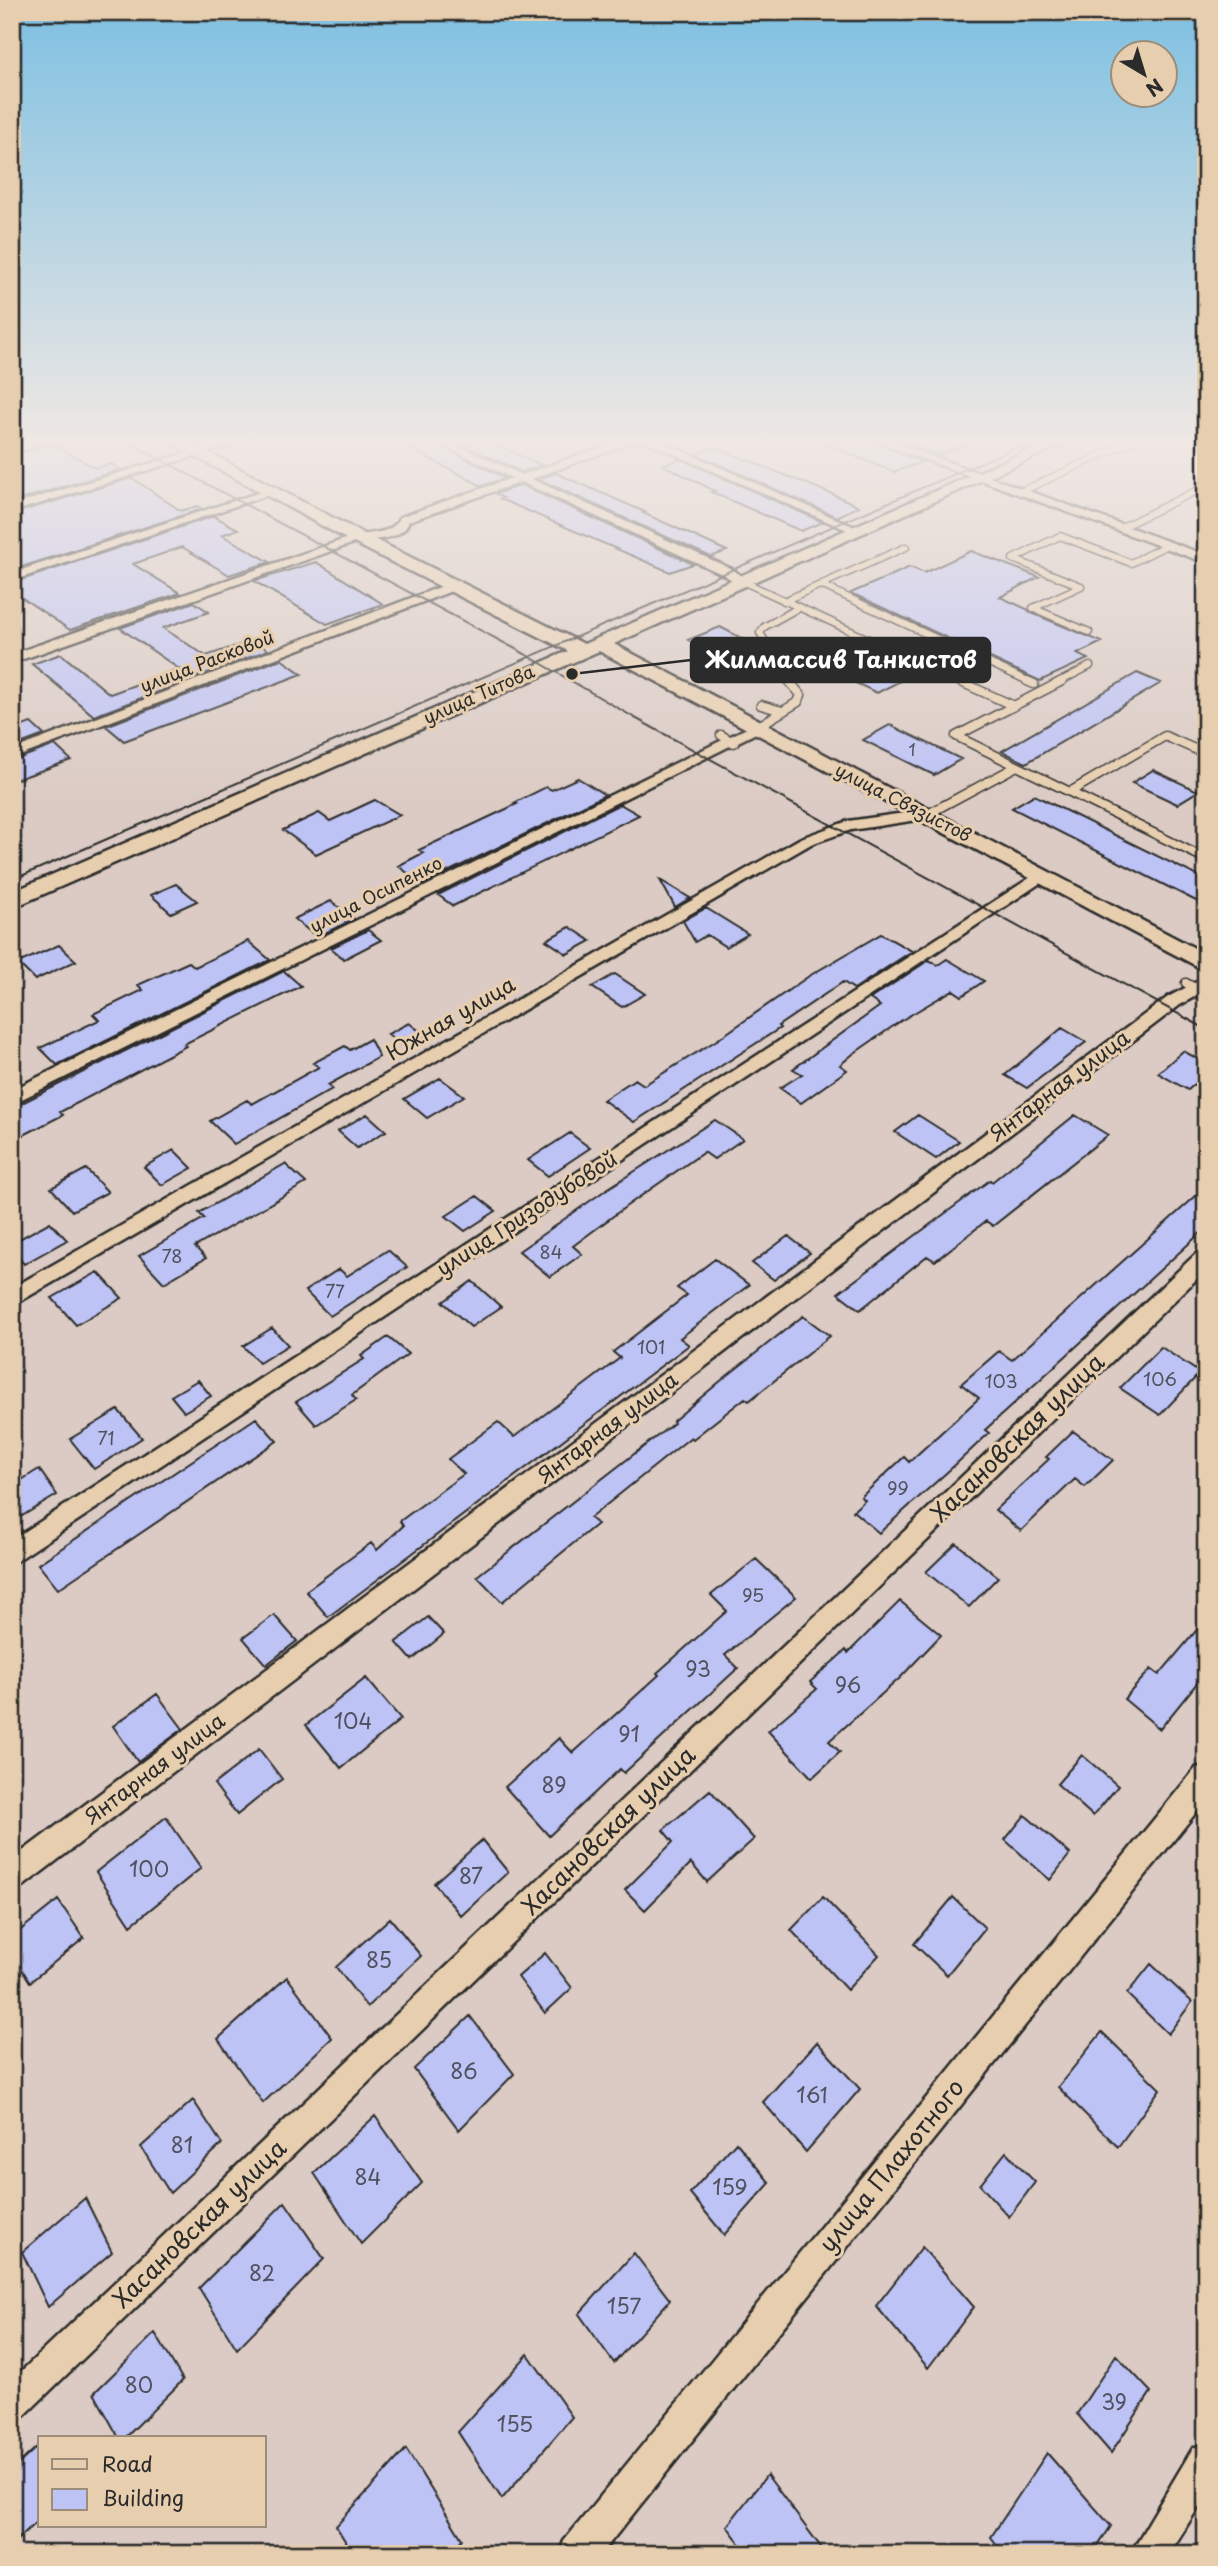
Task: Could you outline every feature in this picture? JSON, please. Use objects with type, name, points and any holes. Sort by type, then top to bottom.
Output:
[{"type":"street","points":[[12,577],[62,561]]},
{"type":"street","points":[[12,659],[294,561]]},
{"type":"street","name":"улица Связистов","points":[[404,561],[757,727],[1042,875],[1206,964]]},
{"type":"street","points":[[698,561],[742,581]]},
{"type":"street","name":"улица Титова","points":[[12,901],[791,561]]},
{"type":"street","name":"улица Расковой","points":[[12,755],[453,586]]},
{"type":"street","name":"улица Осипенко","points":[[12,1098],[757,727]]},
{"type":"street","name":"Южная улица","points":[[12,1298],[806,841],[848,826],[926,815]]},
{"type":"street","name":"улица Гризодубовой","points":[[12,1553],[1042,875]]},
{"type":"street","name":"Янтарная улица","points":[[12,1877],[1165,1007],[1198,986]]},
{"type":"street","name":"Хасановская улица","points":[[12,2404],[1206,1257]]},
{"type":"street","name":"улица Плахотного","points":[[577,2554],[1206,1778]]},
{"type":"street","points":[[1148,2554],[1206,2461]]},
{"type":"lane","points":[[784,601],[875,561]]},
{"type":"lane","points":[[1017,561],[1081,586],[1033,608],[1089,632]]},
{"type":"lane","points":[[742,581],[1014,706]]},
{"type":"lane","points":[[821,585],[1034,684]]},
{"type":"lane","points":[[757,727],[798,702],[801,695],[788,682],[768,642],[760,633],[764,627],[798,608]]},
{"type":"lane","points":[[1090,666],[956,736],[1206,859]]},
{"type":"lane","points":[[761,705],[782,711]]},
{"type":"lane","points":[[1070,792],[1164,736],[1206,754]]},
{"type":"lane","points":[[926,815],[1017,766]]},
{"type":"building","points":[[12,561],[41,561],[12,570]]},
{"type":"building","points":[[79,561],[142,561],[133,564],[180,593],[70,630],[12,591],[12,583]]},
{"type":"building","points":[[205,561],[270,562],[229,575]]},
{"type":"building","points":[[644,561],[686,561],[693,564],[670,572]]},
{"type":"building","points":[[950,561],[996,561],[1039,577],[1000,597],[1031,613],[1102,642],[1077,654],[1088,659],[1040,681],[851,593],[910,567],[924,573]]},
{"type":"building","points":[[316,562],[383,604],[327,624],[254,581]]},
{"type":"building","points":[[194,602],[209,612],[163,628],[206,656],[254,640],[268,650],[94,716],[32,664],[61,654],[110,694],[179,669],[120,628]]},
{"type":"building","points":[[720,627],[751,643],[718,657],[688,640]]},
{"type":"building","points":[[839,650],[904,679],[877,693],[813,663]]},
{"type":"building","points":[[281,659],[302,674],[124,741],[106,726]]},
{"type":"building","points":[[1137,673],[1161,683],[1026,763],[1002,751]]},
{"type":"building","points":[[31,723],[44,735],[12,747],[12,730]]},
{"type":"building","points":[[890,725],[961,759],[934,775],[863,740]]},
{"type":"building","points":[[55,745],[71,760],[12,781],[12,761]]},
{"type":"building","points":[[1153,770],[1198,791],[1177,804],[1132,783]]},
{"type":"building","points":[[578,778],[605,795],[423,884],[398,866],[423,853],[419,850],[517,804],[514,803],[546,787],[552,790]]},
{"type":"building","points":[[1034,795],[1206,880],[1206,906],[1012,808]]},
{"type":"building","points":[[375,800],[400,815],[316,854],[283,830],[319,813],[330,821]]},
{"type":"building","points":[[620,804],[639,815],[453,906],[438,895]]},
{"type":"building","points":[[660,880],[690,898],[675,907]]},
{"type":"building","points":[[176,884],[197,901],[171,913],[151,895]]},
{"type":"building","points":[[331,901],[354,919],[317,937],[294,919]]},
{"type":"building","points":[[706,908],[748,934],[726,947],[707,935],[695,942],[683,921]]},
{"type":"building","points":[[570,927],[591,941],[567,954],[546,940]]},
{"type":"building","points":[[368,930],[381,940],[344,959],[331,948]]},
{"type":"building","points":[[881,934],[912,951],[854,989],[843,982],[778,1026],[780,1028],[634,1122],[603,1100],[635,1079],[644,1085],[717,1040],[809,976]]},
{"type":"building","points":[[248,941],[270,960],[57,1065],[40,1048],[99,1020],[93,1014],[143,990],[138,985],[189,962],[195,967]]},
{"type":"building","points":[[59,945],[76,961],[35,980],[18,963]]},
{"type":"building","points":[[947,959],[984,981],[962,996],[953,990],[902,1020],[853,1054],[840,1065],[847,1070],[801,1103],[780,1088],[802,1074],[793,1069],[880,1006],[870,999],[929,960],[938,965]]},
{"type":"building","points":[[284,971],[301,986],[184,1044],[186,1046],[60,1112],[63,1115],[12,1141],[12,1108]]},
{"type":"building","points":[[615,974],[645,994],[622,1007],[592,987]]},
{"type":"building","points":[[409,1023],[426,1036],[405,1048],[388,1034]]},
{"type":"building","points":[[1062,1028],[1086,1042],[1027,1088],[1005,1075]]},
{"type":"building","points":[[370,1039],[379,1057],[328,1085],[332,1089],[234,1144],[210,1121],[247,1100],[252,1104],[319,1067],[313,1063],[345,1046],[350,1050]]},
{"type":"building","points":[[1183,1051],[1206,1063],[1206,1074],[1188,1090],[1158,1073]]},
{"type":"building","points":[[440,1078],[464,1096],[427,1118],[404,1099]]},
{"type":"building","points":[[367,1114],[386,1131],[357,1148],[338,1131]]},
{"type":"building","points":[[918,1115],[959,1141],[936,1159],[895,1132]]},
{"type":"building","points":[[1075,1115],[1108,1135],[993,1226],[986,1221],[935,1261],[927,1256],[860,1310],[838,1293],[990,1180],[992,1182]]},
{"type":"building","points":[[715,1120],[743,1139],[714,1159],[704,1152],[628,1205],[573,1246],[582,1254],[550,1277],[519,1251],[607,1189]]},
{"type":"building","points":[[570,1133],[590,1148],[548,1176],[528,1160]]},
{"type":"building","points":[[174,1150],[192,1168],[162,1185],[144,1167]]},
{"type":"building","points":[[285,1164],[306,1183],[195,1247],[206,1258],[164,1283],[139,1256],[204,1218],[199,1213]]},
{"type":"building","points":[[86,1169],[108,1192],[72,1211],[51,1188]]},
{"type":"building","points":[[1206,1187],[1206,1228],[985,1430],[989,1433],[955,1465],[879,1533],[853,1511],[865,1500],[861,1497],[904,1457],[909,1462],[979,1398],[961,1384],[999,1351],[1012,1360]]},
{"type":"building","points":[[477,1196],[496,1211],[465,1231],[446,1216]]},
{"type":"building","points":[[50,1222],[67,1240],[24,1264],[12,1250],[12,1243]]},
{"type":"building","points":[[788,1236],[810,1253],[774,1280],[752,1263]]},
{"type":"building","points":[[388,1250],[407,1267],[330,1316],[305,1291],[339,1269],[347,1276]]},
{"type":"building","points":[[715,1259],[749,1285],[680,1338],[689,1345],[328,1617],[306,1591],[371,1543],[377,1550],[403,1526],[400,1521],[464,1474],[448,1459],[498,1422],[514,1437],[583,1386],[620,1358],[613,1352],[687,1295],[677,1288]]},
{"type":"building","points":[[98,1272],[122,1298],[76,1325],[52,1298]]},
{"type":"building","points":[[472,1281],[501,1307],[471,1327],[443,1302]]},
{"type":"building","points":[[803,1316],[830,1336],[749,1401],[745,1398],[693,1439],[691,1437],[590,1518],[597,1524],[502,1602],[477,1576],[674,1423],[673,1421],[723,1379]]},
{"type":"building","points":[[272,1328],[288,1345],[259,1363],[243,1346]]},
{"type":"building","points":[[388,1337],[408,1354],[352,1395],[356,1400],[316,1425],[296,1402],[364,1359],[361,1356]]},
{"type":"building","points":[[1161,1347],[1200,1373],[1160,1415],[1120,1388]]},
{"type":"building","points":[[198,1380],[211,1396],[184,1412],[171,1396]]},
{"type":"building","points":[[118,1410],[142,1438],[94,1469],[70,1439]]},
{"type":"building","points":[[256,1418],[277,1441],[58,1589],[38,1564]]},
{"type":"building","points":[[1073,1431],[1113,1460],[1085,1487],[1075,1479],[1021,1531],[995,1510],[1049,1459],[1046,1457]]},
{"type":"building","points":[[39,1469],[57,1495],[12,1522],[12,1486]]},
{"type":"building","points":[[956,1543],[998,1577],[969,1607],[926,1572]]},
{"type":"building","points":[[756,1559],[796,1597],[725,1655],[738,1668],[624,1773],[620,1769],[549,1836],[505,1787],[559,1738],[573,1753],[659,1675],[657,1673],[727,1611],[711,1595]]},
{"type":"building","points":[[900,1601],[941,1635],[900,1678],[829,1741],[840,1752],[812,1778],[768,1731],[817,1689],[810,1682],[846,1650],[848,1653]]},
{"type":"building","points":[[274,1615],[297,1641],[266,1665],[243,1638]]},
{"type":"building","points":[[428,1617],[444,1634],[412,1660],[396,1642]]},
{"type":"building","points":[[1206,1619],[1206,1672],[1160,1729],[1124,1699],[1151,1669],[1159,1675]]},
{"type":"building","points":[[366,1678],[401,1719],[341,1768],[306,1725]]},
{"type":"building","points":[[157,1694],[183,1729],[138,1762],[113,1726]]},
{"type":"building","points":[[259,1749],[282,1779],[237,1815],[214,1784]]},
{"type":"building","points":[[1082,1755],[1118,1786],[1093,1816],[1057,1784]]},
{"type":"building","points":[[710,1790],[754,1839],[707,1882],[691,1863],[645,1910],[625,1890],[673,1842],[663,1830]]},
{"type":"building","points":[[1025,1815],[1070,1854],[1050,1880],[1005,1840]]},
{"type":"building","points":[[166,1817],[201,1868],[131,1925],[96,1872]]},
{"type":"building","points":[[482,1840],[508,1872],[461,1916],[434,1883]]},
{"type":"building","points":[[823,1897],[879,1955],[847,1990],[791,1930]]},
{"type":"building","points":[[953,1897],[985,1928],[947,1975],[914,1944]]},
{"type":"building","points":[[58,1900],[84,1938],[30,1982],[12,1954],[12,1937]]},
{"type":"building","points":[[390,1918],[421,1956],[367,2007],[336,1967]]},
{"type":"building","points":[[545,1953],[572,1988],[545,2013],[518,1977]]},
{"type":"building","points":[[1151,1964],[1192,2002],[1168,2034],[1127,1994]]},
{"type":"building","points":[[287,1977],[332,2038],[263,2103],[218,2039]]},
{"type":"building","points":[[470,2016],[514,2074],[459,2130],[414,2069]]},
{"type":"building","points":[[1102,2032],[1160,2089],[1118,2147],[1058,2087]]},
{"type":"building","points":[[817,2042],[860,2089],[806,2152],[763,2102]]},
{"type":"building","points":[[193,2100],[222,2144],[170,2193],[141,2147]]},
{"type":"building","points":[[375,2116],[422,2183],[361,2244],[314,2173]]},
{"type":"building","points":[[736,2142],[770,2183],[724,2235],[690,2193]]},
{"type":"building","points":[[1006,2152],[1035,2182],[1009,2217],[980,2185]]},
{"type":"building","points":[[85,2198],[112,2252],[48,2307],[22,2252]]},
{"type":"building","points":[[285,2202],[324,2259],[237,2349],[199,2288]]},
{"type":"building","points":[[922,2247],[974,2307],[928,2368],[876,2306]]},
{"type":"building","points":[[634,2253],[670,2300],[614,2363],[579,2314]]},
{"type":"building","points":[[155,2333],[183,2380],[127,2436],[118,2436],[94,2393]]},
{"type":"building","points":[[528,2354],[572,2417],[502,2499],[458,2432]]},
{"type":"building","points":[[1116,2355],[1151,2392],[1111,2453],[1077,2414]]},
{"type":"building","points":[[38,2446],[38,2520],[12,2545],[12,2470]]},
{"type":"building","points":[[406,2449],[462,2539],[450,2554],[353,2554],[336,2526]]},
{"type":"building","points":[[1047,2453],[1111,2526],[1093,2554],[1004,2554],[991,2537]]},
{"type":"building","points":[[767,2475],[826,2554],[748,2554],[727,2526]]},
{"type":"tram line","points":[[350,561],[530,657]]},
{"type":"tram line","points":[[530,657],[753,561]]},
{"type":"tram line","points":[[12,880],[530,657]]},
{"type":"tram line","points":[[530,657],[635,718],[1206,1029]]},
{"type":"place","name":"Жилмассив Танкистов","points":[[572,674]]}]
